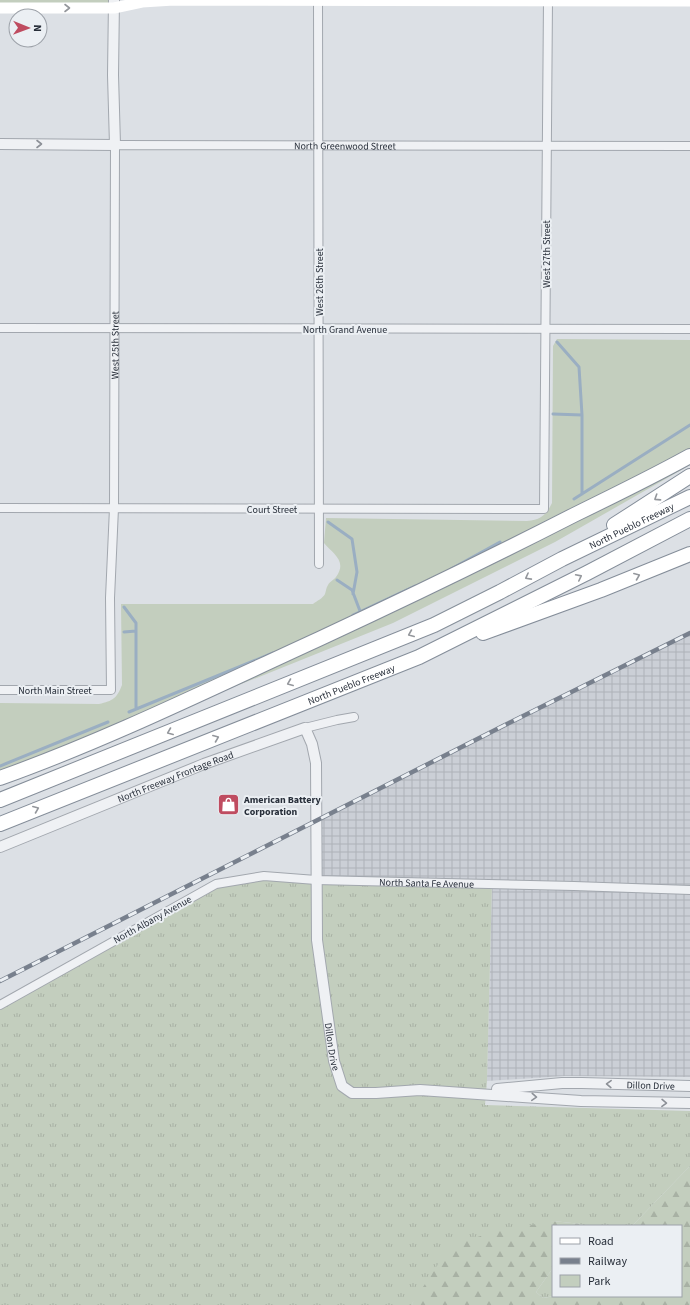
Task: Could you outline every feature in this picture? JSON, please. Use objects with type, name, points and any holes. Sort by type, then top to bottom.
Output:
[{"type":"highway","points":[[0,778],[137,723],[376,612],[492,557],[690,456]]},
{"type":"highway","points":[[562,559],[690,476]]},
{"type":"highway","name":"North Pueblo Freeway","points":[[0,800],[434,625],[562,559],[690,497]]},
{"type":"highway","name":"North Pueblo Freeway","points":[[0,824],[419,657],[587,573],[690,519]]},
{"type":"highway","points":[[419,657],[601,590],[690,554]]},
{"type":"main road","points":[[0,8],[114,4],[174,0],[690,1]]},
{"type":"street","name":"West 26th Street","points":[[318,0],[319,564]]},
{"type":"street","name":"West 27th Street","points":[[544,509],[548,0]]},
{"type":"street","name":"West 25th Street","points":[[111,690],[110,598],[114,508],[115,328],[115,145],[113,74],[114,4]]},
{"type":"street","name":"North Greenwood Street","points":[[0,144],[690,146]]},
{"type":"street","name":"North Grand Avenue","points":[[0,328],[690,329]]},
{"type":"street","name":"Court Street","points":[[0,508],[544,509]]},
{"type":"street","name":"North Main Street","points":[[0,690],[111,690]]},
{"type":"street","name":"North Freeway Frontage Road","points":[[0,847],[204,764],[305,728],[354,717]]},
{"type":"street","points":[[305,728],[312,744],[316,763],[316,880]]},
{"type":"street","name":"North Albany Avenue","points":[[0,1005],[216,884],[264,876],[316,880]]},
{"type":"street","name":"North Santa Fe Avenue","points":[[316,880],[690,890]]},
{"type":"street","name":"Dillon Drive","points":[[316,880],[317,940],[334,1060],[342,1086],[352,1093],[420,1090],[467,1092],[581,1101],[690,1103]]},
{"type":"street","name":"Dillon Drive","points":[[467,1092],[562,1083],[690,1086]]},
{"type":"shaded area","points":[[690,633],[690,1077],[565,1076],[487,1081],[492,884],[316,880],[317,821]]},
{"type":"green space","points":[[0,0],[109,0],[108,3],[0,4]]},
{"type":"green space","points":[[557,339],[690,340],[690,465],[555,542],[393,623],[0,781],[0,703],[99,704],[108,702],[116,696],[122,685],[121,604],[313,604],[325,594],[327,587],[336,577],[340,566],[338,558],[324,543],[326,518],[527,521],[542,516],[548,511],[552,503],[553,346]]},
{"type":"green space","points":[[264,876],[492,884],[487,1081],[485,1105],[690,1111],[690,1166],[633,1225],[582,1225],[553,1221],[413,1302],[412,1305],[0,1305],[0,1005],[216,884]]},
{"type":"green space","points":[[690,1166],[690,1305],[412,1305],[451,1245],[497,1231],[553,1221],[582,1225],[552,1225],[552,1269],[536,1292],[543,1298],[552,1296],[682,1297],[682,1225],[633,1225]]},
{"type":"green space","points":[[552,1269],[552,1296],[543,1298],[536,1292]]},
{"type":"waterway","points":[[557,342],[579,367],[582,415],[582,494]]},
{"type":"waterway","points":[[553,414],[582,415]]},
{"type":"waterway","points":[[574,499],[690,425]]},
{"type":"waterway","points":[[328,522],[352,539],[357,572],[353,594]]},
{"type":"waterway","points":[[451,569],[500,542]]},
{"type":"waterway","points":[[337,580],[352,590],[360,611]]},
{"type":"waterway","points":[[353,615],[415,586]]},
{"type":"waterway","points":[[124,607],[136,623],[136,708]]},
{"type":"waterway","points":[[124,632],[136,631]]},
{"type":"waterway","points":[[129,712],[273,653]]},
{"type":"waterway","points":[[0,766],[108,722]]},
{"type":"railway","points":[[0,981],[690,633]]},
{"type":"place","name":"American Battery Corporation","points":[[229,805]]}]
